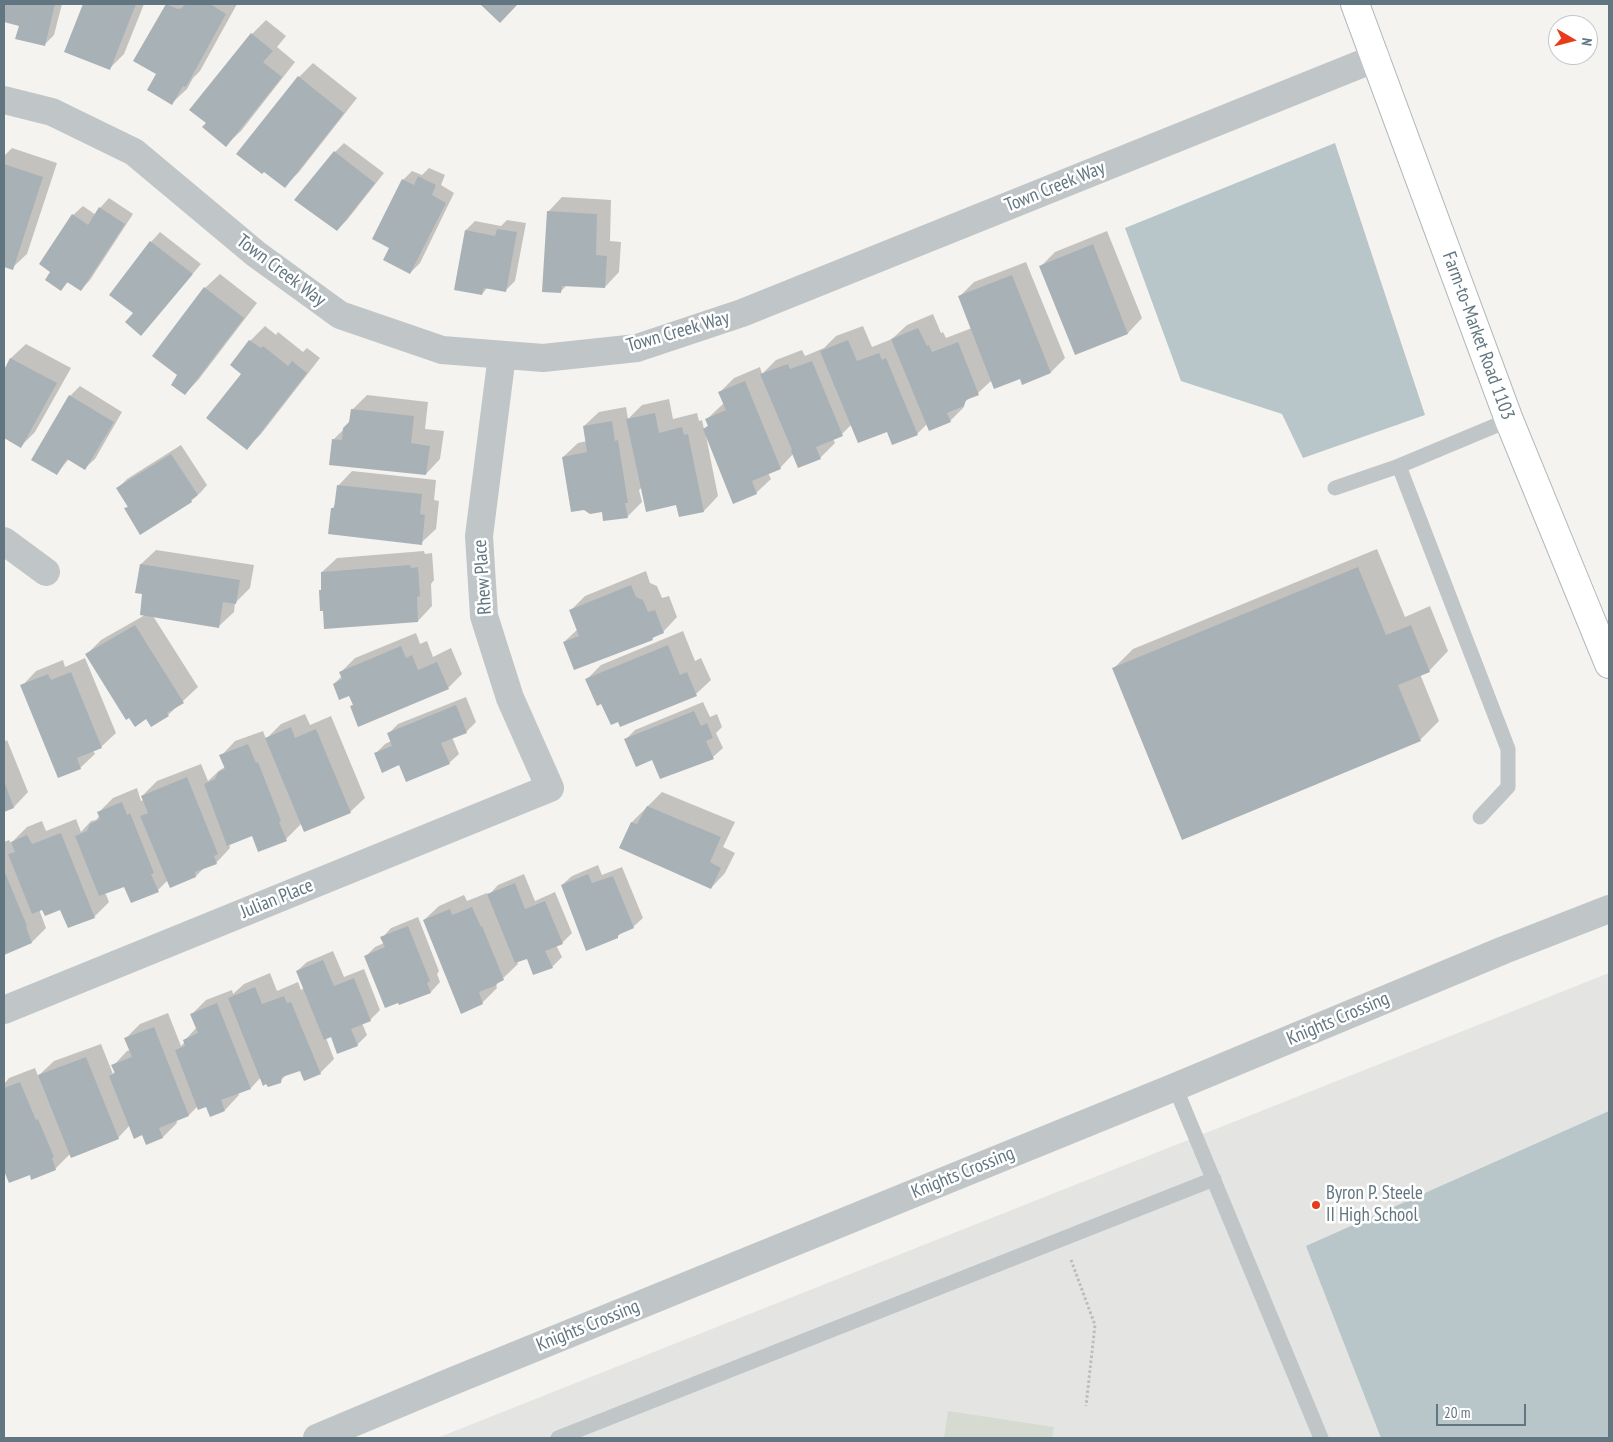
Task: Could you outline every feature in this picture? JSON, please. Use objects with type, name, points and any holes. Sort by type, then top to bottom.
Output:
[{"type":"main road","name":"Farm-to-Market Road 1103","points":[[1355,4],[1509,420],[1609,664]]},
{"type":"street","name":"Town Creek Way","points":[[4,100],[52,112],[134,152],[256,254],[340,315],[442,350],[543,358],[637,348],[742,313],[1376,58]]},
{"type":"street","name":"Rhew Place","points":[[502,355],[479,536],[484,616],[510,698],[550,788]]},
{"type":"street","points":[[4,541],[46,572]]},
{"type":"street","name":"Julian Place","points":[[4,1010],[550,788]]},
{"type":"street","name":"Knights Crossing","points":[[317,1438],[1495,954],[1609,909]]},
{"type":"lane","points":[[1335,488],[1399,466],[1509,420]]},
{"type":"lane","points":[[1399,466],[1508,749],[1508,787],[1480,817]]},
{"type":"lane","points":[[1175,1087],[1321,1438]]},
{"type":"lane","points":[[558,1438],[1214,1179]]},
{"type":"path","points":[[1063,1239],[1095,1325],[1086,1406]]},
{"type":"shaded area","points":[[1335,143],[1425,415],[1303,458],[1282,414],[1181,381],[1125,228]]},
{"type":"shaded area","name":"Byron P. Steele II High School","points":[[1609,973],[1609,1438],[437,1438]]},
{"type":"shaded area","points":[[1609,1111],[1609,1438],[1381,1438],[1306,1246]]},
{"type":"shaded area","points":[[948,1411],[1054,1427],[1052,1438],[944,1438]]},
{"type":"building","points":[[4,4],[55,4],[45,46],[15,39],[19,26],[4,22]]},
{"type":"building","points":[[83,4],[136,4],[110,70],[64,52]]},
{"type":"building","points":[[166,4],[178,9],[182,8],[185,4],[210,4],[226,14],[186,87],[183,86],[172,105],[147,90],[156,74],[133,61]]},
{"type":"building","points":[[480,4],[516,4],[517,5],[500,23]]},
{"type":"building","points":[[251,33],[273,51],[263,62],[282,77],[226,147],[202,127],[206,123],[189,110]]},
{"type":"building","points":[[298,76],[344,113],[285,188],[264,172],[262,174],[236,154]]},
{"type":"building","points":[[334,151],[375,183],[337,231],[294,200]]},
{"type":"building","points":[[4,164],[43,177],[13,270],[4,267]]},
{"type":"building","points":[[418,176],[436,185],[432,195],[446,203],[410,274],[383,260],[389,248],[372,239],[402,179],[414,185]]},
{"type":"building","points":[[99,207],[125,224],[81,291],[67,282],[61,291],[45,280],[50,272],[39,264],[72,214],[88,225]]},
{"type":"building","points":[[547,211],[597,214],[596,255],[607,256],[605,288],[562,286],[561,293],[542,292]]},
{"type":"building","points":[[497,229],[517,232],[506,292],[484,288],[482,295],[454,290],[465,230],[495,236]]},
{"type":"building","points":[[150,241],[193,274],[141,336],[125,322],[133,313],[109,295]]},
{"type":"building","points":[[1093,244],[1128,334],[1075,355],[1039,266]]},
{"type":"building","points":[[1012,275],[1051,373],[1022,385],[1020,379],[994,389],[958,296]]},
{"type":"building","points":[[204,287],[244,318],[185,395],[171,385],[177,375],[152,356]]},
{"type":"building","points":[[918,328],[932,352],[958,342],[979,395],[966,400],[964,406],[947,413],[951,422],[929,431],[891,339]]},
{"type":"building","points":[[249,340],[261,348],[263,346],[288,366],[292,361],[307,373],[247,450],[206,418],[241,374],[230,365]]},
{"type":"building","points":[[848,340],[857,361],[879,353],[882,360],[886,358],[918,435],[892,445],[887,432],[858,443],[820,351]]},
{"type":"building","points":[[10,358],[57,383],[21,448],[4,438],[4,370]]},
{"type":"building","points":[[812,361],[843,436],[816,447],[821,459],[798,468],[760,374],[788,364],[790,369]]},
{"type":"building","points":[[745,381],[781,469],[752,481],[757,494],[733,504],[703,429],[708,426],[705,419],[726,410],[718,392]]},
{"type":"building","points":[[69,395],[114,422],[85,470],[67,459],[57,475],[31,460]]},
{"type":"building","points":[[351,409],[414,416],[411,443],[430,446],[426,475],[329,465],[332,439],[342,440],[343,428],[349,422]]},
{"type":"building","points":[[655,413],[659,433],[682,427],[684,435],[688,434],[704,512],[679,517],[676,505],[646,512],[626,419]]},
{"type":"building","points":[[612,421],[615,441],[618,440],[628,503],[625,503],[628,518],[603,521],[602,512],[590,514],[584,510],[571,512],[562,457],[587,452],[583,426]]},
{"type":"building","points":[[171,454],[198,495],[191,500],[192,502],[140,535],[124,508],[128,507],[116,488]]},
{"type":"building","points":[[337,485],[422,494],[420,514],[425,515],[422,545],[328,534],[331,508],[334,508]]},
{"type":"building","points":[[140,564],[240,580],[236,604],[223,602],[219,628],[140,615],[142,594],[135,593]]},
{"type":"building","points":[[410,565],[411,568],[418,567],[420,596],[417,597],[418,622],[324,629],[323,611],[320,611],[319,590],[321,590],[321,572]]},
{"type":"building","points":[[1358,567],[1386,635],[1411,625],[1430,672],[1398,685],[1421,741],[1182,840],[1112,668]]},
{"type":"building","points":[[631,585],[636,597],[643,600],[648,612],[655,610],[664,633],[652,638],[653,640],[574,670],[563,642],[579,636],[569,610]]},
{"type":"building","points":[[135,625],[184,703],[167,713],[169,716],[151,727],[146,719],[135,727],[129,718],[126,720],[85,654]]},
{"type":"building","points":[[668,645],[680,675],[687,672],[697,696],[620,727],[618,722],[611,725],[601,704],[597,706],[585,679]]},
{"type":"building","points":[[401,646],[406,658],[412,655],[418,670],[437,662],[449,689],[358,727],[350,706],[353,705],[349,696],[339,700],[333,684],[342,679],[339,672]]},
{"type":"building","points":[[71,672],[102,748],[77,758],[81,769],[58,778],[20,685],[48,674],[51,680]]},
{"type":"building","points":[[456,705],[467,733],[441,743],[450,764],[406,782],[399,765],[382,773],[374,753],[392,746],[387,733]]},
{"type":"building","points":[[694,711],[701,726],[707,723],[713,738],[706,741],[714,759],[660,779],[652,760],[636,767],[624,739]]},
{"type":"building","points":[[291,727],[295,738],[316,729],[351,813],[304,832],[265,738]]},
{"type":"building","points":[[248,744],[256,763],[258,762],[287,841],[258,852],[252,836],[227,846],[204,784],[215,779],[218,772],[225,769],[219,755]]},
{"type":"building","points":[[187,777],[218,854],[214,856],[217,864],[195,872],[196,877],[170,888],[140,816],[148,813],[141,796]]},
{"type":"building","points":[[4,781],[14,808],[4,812]]},
{"type":"building","points":[[122,802],[127,815],[130,813],[154,873],[151,874],[159,892],[131,903],[124,887],[99,896],[75,836],[87,831],[90,824],[100,819],[97,812]]},
{"type":"building","points":[[647,806],[721,837],[710,862],[721,868],[711,889],[619,848],[631,822],[637,824]]},
{"type":"building","points":[[61,833],[95,918],[68,928],[60,910],[45,916],[42,910],[32,914],[8,854],[15,852],[11,842],[27,835],[32,844]]},
{"type":"building","points":[[4,870],[32,943],[4,955]]},
{"type":"building","points":[[588,874],[592,883],[613,876],[634,928],[618,935],[618,938],[586,951],[561,885]]},
{"type":"building","points":[[515,883],[525,909],[545,901],[563,944],[545,951],[553,968],[533,975],[527,959],[515,963],[487,894]]},
{"type":"building","points":[[472,907],[482,926],[504,980],[479,992],[483,1004],[461,1014],[423,920],[450,909],[452,915]]},
{"type":"building","points":[[408,926],[430,981],[427,983],[431,993],[385,1008],[364,956],[385,947],[380,937]]},
{"type":"building","points":[[323,960],[334,986],[354,978],[371,1021],[351,1029],[358,1046],[337,1054],[331,1037],[324,1040],[296,971]]},
{"type":"building","points":[[255,987],[262,1004],[284,996],[287,1003],[291,1002],[321,1074],[304,1081],[300,1071],[282,1077],[281,1083],[268,1087],[266,1084],[263,1086],[228,998]]},
{"type":"building","points":[[217,1003],[251,1089],[221,1100],[225,1111],[210,1117],[206,1107],[198,1110],[175,1050],[185,1046],[183,1040],[198,1033],[190,1014]]},
{"type":"building","points":[[154,1027],[189,1116],[159,1128],[163,1138],[146,1145],[142,1135],[134,1139],[109,1076],[115,1073],[111,1065],[132,1057],[124,1038]]},
{"type":"building","points":[[86,1057],[119,1139],[71,1158],[38,1075]]},
{"type":"building","points":[[20,1082],[54,1157],[52,1158],[56,1170],[31,1180],[30,1175],[9,1183],[4,1171],[4,1088]]},
{"type":"place","name":"Byron P. Steele II High School","points":[[1316,1205]]}]
